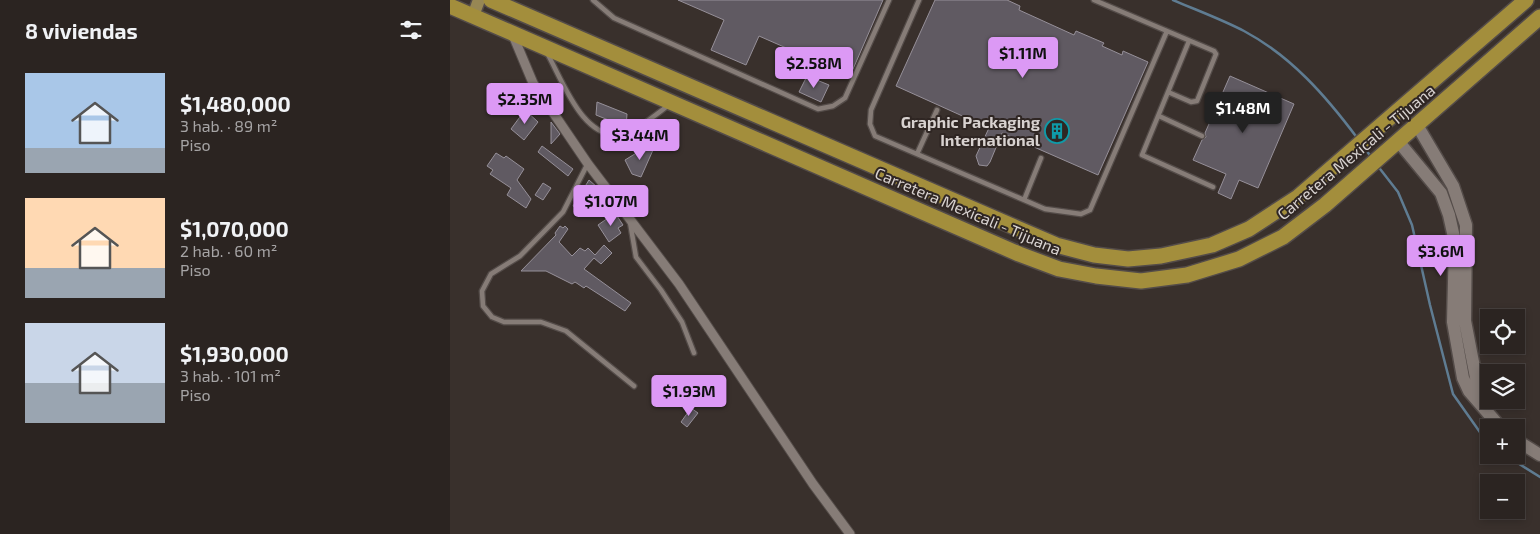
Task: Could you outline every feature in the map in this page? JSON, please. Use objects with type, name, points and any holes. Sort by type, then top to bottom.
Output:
[{"type":"highway","name":"Carretera Mexicali - Tijuana","points":[[499,2],[1056,246],[1094,255],[1128,259],[1161,256],[1212,246],[1249,229],[1298,197],[1526,0]]},
{"type":"highway","name":"Carretera Mexicali - Tijuana","points":[[450,6],[1019,254],[1059,269],[1132,280],[1187,275],[1239,259],[1283,237],[1366,170],[1540,17]]},
{"type":"main road","points":[[473,16],[479,0]]},
{"type":"main road","points":[[492,24],[499,2]]},
{"type":"street","points":[[512,33],[533,83],[588,164],[679,284],[813,484],[850,534]]},
{"type":"street","points":[[1417,125],[1453,186],[1466,225],[1465,321],[1480,398]]},
{"type":"street","points":[[1396,143],[1441,193],[1449,215],[1455,242],[1453,322],[1463,378],[1470,391],[1480,402]]},
{"type":"street","points":[[1486,409],[1494,419]]},
{"type":"street","points":[[1525,446],[1540,455]]},
{"type":"lane","points":[[592,0],[614,18],[818,109],[833,106],[845,98],[889,0]]},
{"type":"lane","points":[[919,0],[871,110],[870,124],[875,136],[1045,209],[1081,214],[1090,210],[1167,31]]},
{"type":"lane","points":[[1094,0],[1214,51],[1215,58],[1196,100],[1191,102],[1168,92]]},
{"type":"lane","points":[[1189,41],[1142,155],[1213,187]]},
{"type":"lane","points":[[544,47],[583,118],[597,130],[623,134],[636,128],[672,102]]},
{"type":"lane","points":[[917,154],[936,110]]},
{"type":"lane","points":[[1159,116],[1202,136]]},
{"type":"lane","points":[[1024,200],[1041,158]]},
{"type":"lane","points":[[588,164],[563,212],[520,256],[491,274],[482,291],[483,306],[492,317],[504,322],[541,322],[566,331],[634,386]]},
{"type":"lane","points":[[1441,193],[1448,193],[1453,186]]},
{"type":"lane","points":[[630,220],[636,257],[682,322],[694,353]]},
{"type":"building","points":[[678,0],[883,0],[850,76],[759,36],[746,65],[711,50],[724,20]]},
{"type":"building","name":"Graphic Packaging International","points":[[935,0],[1007,0],[1020,6],[1019,10],[1074,35],[1076,31],[1104,43],[1102,46],[1122,55],[1123,51],[1148,62],[1098,175],[1002,133],[990,162],[987,166],[979,165],[976,156],[989,128],[896,86]]},
{"type":"building","points":[[807,76],[829,85],[821,102],[799,92]]},
{"type":"building","points":[[1230,76],[1294,104],[1258,188],[1239,180],[1231,199],[1218,193],[1226,174],[1193,160],[1202,140],[1206,137],[1205,133]]},
{"type":"building","points":[[495,89],[503,94],[497,104],[489,99]]},
{"type":"building","points":[[597,102],[627,114],[626,127],[596,115]]},
{"type":"building","points":[[525,110],[538,122],[524,140],[511,129]]},
{"type":"building","points":[[551,122],[560,134],[551,144]]},
{"type":"building","points":[[651,144],[653,150],[641,177],[632,174],[625,160]]},
{"type":"building","points":[[542,146],[573,169],[568,176],[538,152]]},
{"type":"building","points":[[496,153],[504,158],[506,156],[524,169],[517,180],[531,199],[526,208],[507,195],[511,188],[490,174],[493,170],[487,166]]},
{"type":"building","points":[[589,180],[598,188],[583,212],[573,206]]},
{"type":"building","points":[[543,183],[551,188],[543,200],[535,195]]},
{"type":"building","points":[[615,213],[623,225],[618,228],[621,233],[609,242],[598,225]]},
{"type":"building","points":[[560,226],[563,228],[565,226],[568,229],[559,242],[572,256],[580,248],[585,251],[588,248],[595,255],[604,245],[612,253],[601,264],[594,258],[584,269],[631,303],[625,311],[586,286],[584,288],[575,282],[572,284],[546,271],[521,271],[556,235],[555,233]]},
{"type":"building","points":[[691,408],[698,413],[687,427],[681,422]]},
{"type":"waterway","points":[[1173,0],[1244,31],[1277,52],[1307,78],[1358,139]]},
{"type":"waterway","points":[[1364,147],[1371,157]]},
{"type":"waterway","points":[[1377,165],[1398,192],[1412,225],[1453,394],[1480,432]]},
{"type":"waterway","points":[[1519,464],[1540,477]]},
{"type":"place","name":"Graphic Packaging International","points":[[1057,131]]}]
